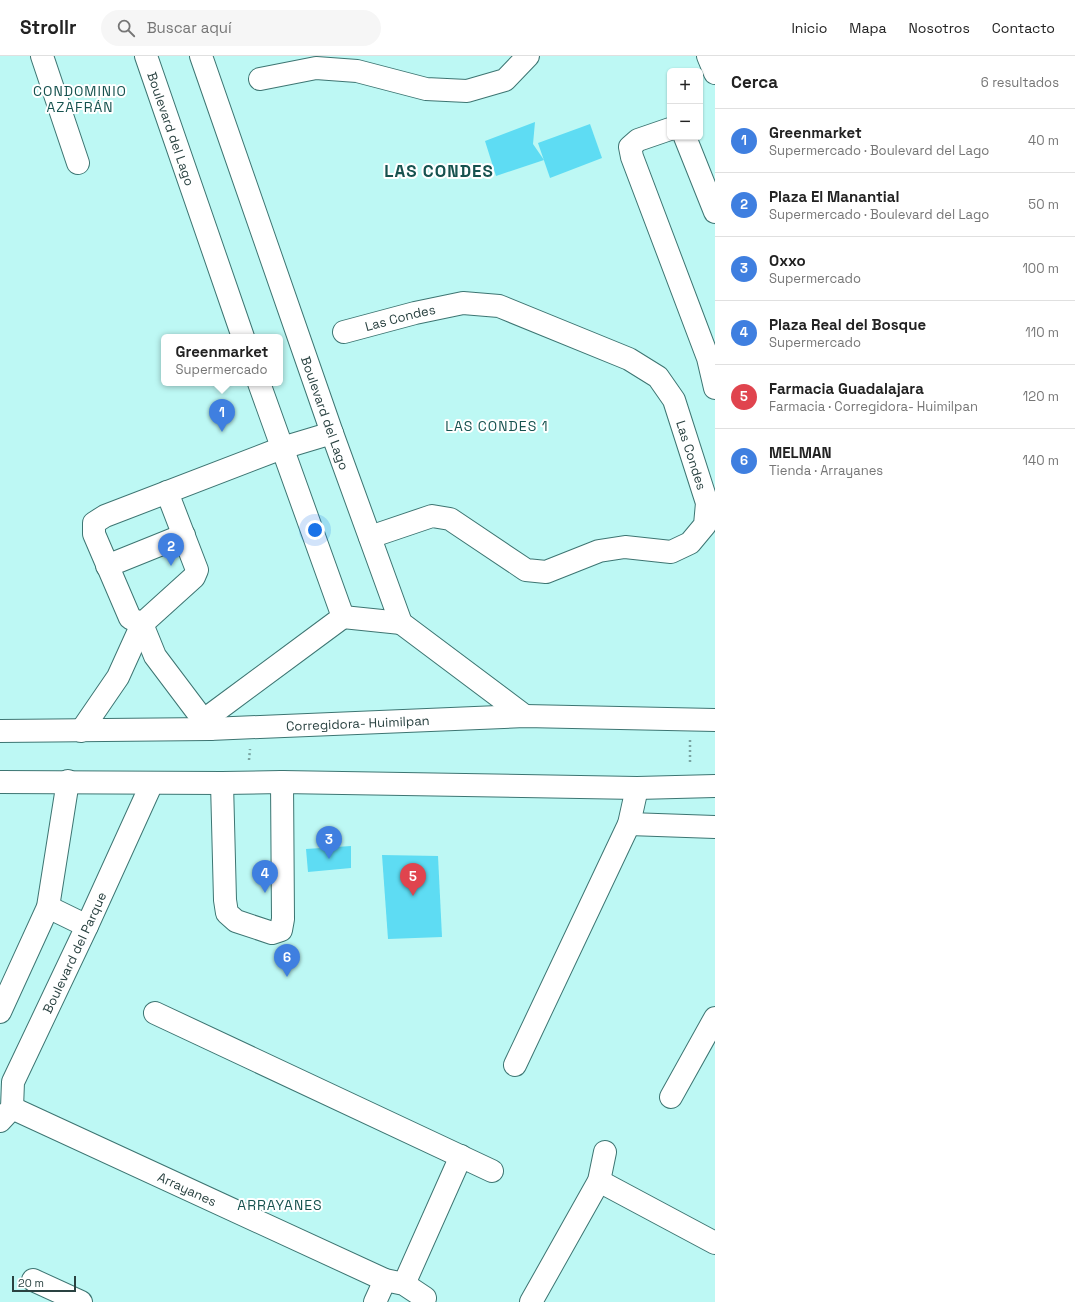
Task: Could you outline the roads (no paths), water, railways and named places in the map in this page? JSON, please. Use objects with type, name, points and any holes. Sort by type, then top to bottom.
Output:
[{"type":"street","points":[[42,56],[78,163]]},
{"type":"street","name":"Boulevard del Lago","points":[[146,56],[242,334]]},
{"type":"street","points":[[260,79],[316,68],[357,70],[426,89],[467,91],[505,80],[528,56]]},
{"type":"street","points":[[708,56],[715,72]]},
{"type":"street","name":"Boulevard del Lago","points":[[203,58],[332,433],[401,623]]},
{"type":"street","points":[[667,130],[638,140],[630,148],[632,157],[712,358],[715,388]]},
{"type":"street","points":[[686,140],[715,212]]},
{"type":"street","name":"Las Condes","points":[[344,332],[415,312],[463,303],[499,306],[629,359],[658,377],[674,400],[707,503],[705,525],[690,543],[671,552],[625,547],[599,551],[546,572],[526,570],[450,519],[432,516],[370,537]]},
{"type":"street","points":[[260,386],[343,617]]},
{"type":"street","points":[[210,729],[155,656],[142,624],[130,618],[94,534],[94,523],[105,516],[282,448],[332,433]]},
{"type":"street","points":[[81,731],[118,677],[142,624],[194,577],[198,570],[167,492]]},
{"type":"street","points":[[107,566],[184,535]]},
{"type":"street","points":[[210,729],[212,714],[343,617],[401,623],[525,716]]},
{"type":"street","name":"Corregidora- Huimilpan","points":[[0,731],[210,729],[252,726],[525,716],[715,720]]},
{"type":"street","points":[[0,1012],[48,907],[68,781]]},
{"type":"street","points":[[0,782],[282,782],[637,788],[715,786]]},
{"type":"street","points":[[222,783],[225,900],[227,914],[236,921],[272,933],[281,930],[283,919],[282,782]]},
{"type":"street","name":"Boulevard del Parque","points":[[6,1115],[7,1079],[87,926],[152,783]]},
{"type":"street","points":[[515,1065],[629,824],[637,788]]},
{"type":"street","points":[[629,824],[715,827]]},
{"type":"street","points":[[48,907],[87,926]]},
{"type":"street","points":[[155,1013],[492,1171]]},
{"type":"street","points":[[671,1097],[715,1018]]},
{"type":"street","name":"Arrayanes","points":[[6,1115],[394,1282],[425,1298]]},
{"type":"street","points":[[532,1302],[599,1181],[605,1152]]},
{"type":"street","points":[[375,1302],[394,1282],[461,1156]]},
{"type":"street","points":[[599,1181],[715,1243]]},
{"type":"street","points":[[33,1280],[81,1302]]},
{"type":"place","name":"Greenmarket","points":[[222,432]]},
{"type":"place","name":"Plaza El Manantial","points":[[171,566]]},
{"type":"place","name":"Oxxo","points":[[329,859]]},
{"type":"place","name":"Plaza Real del Bosque","points":[[265,893]]},
{"type":"place","name":"Farmacia Guadalajara","points":[[413,896]]},
{"type":"place","name":"MELMAN","points":[[287,977]]},
{"type":"district","name":"CONDOMINIO AZAFRÁN","points":[[80,100]]},
{"type":"district","name":"LAS CONDES","points":[[439,171]]},
{"type":"district","name":"LAS CONDES 1","points":[[497,426]]},
{"type":"district","name":"ARRAYANES","points":[[280,1205]]}]
